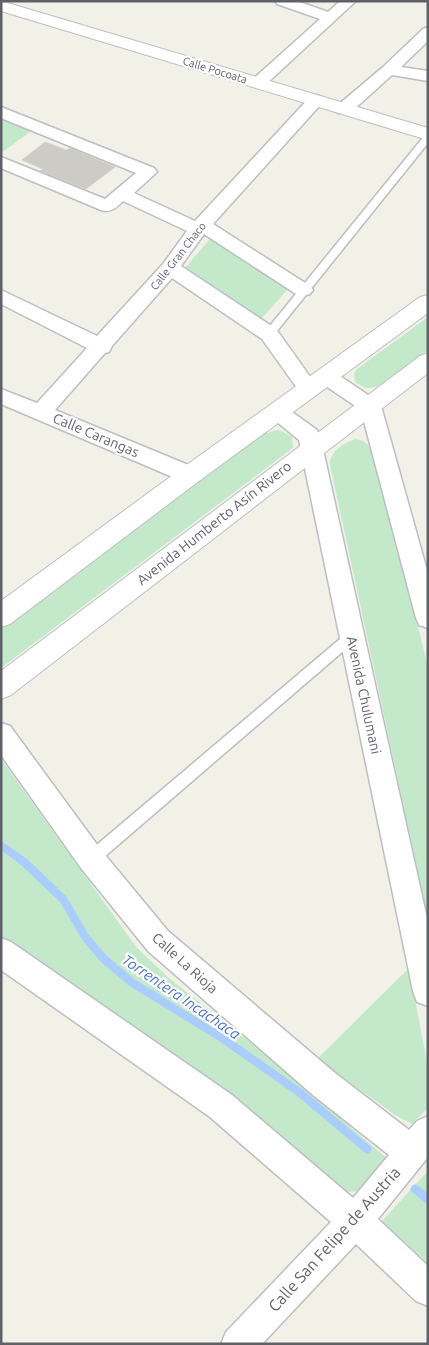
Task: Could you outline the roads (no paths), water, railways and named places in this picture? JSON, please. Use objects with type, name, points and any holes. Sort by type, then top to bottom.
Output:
[{"type":"street","points":[[282,1],[329,17]]},
{"type":"street","points":[[258,83],[348,1]]},
{"type":"street","name":"Calle Pocoata","points":[[1,6],[428,135]]},
{"type":"street","points":[[344,109],[389,70],[428,32]]},
{"type":"street","points":[[389,70],[428,76]]},
{"type":"street","name":"Calle Gran Chaco","points":[[41,412],[170,268],[200,227],[316,100]]},
{"type":"street","points":[[1,112],[148,172],[107,206],[1,162]]},
{"type":"street","points":[[122,194],[200,227],[303,290]]},
{"type":"street","points":[[170,268],[270,334],[318,384],[370,406],[428,618]]},
{"type":"street","points":[[1,296],[102,346]]},
{"type":"street","points":[[1,616],[190,475],[318,384],[428,302]]},
{"type":"street","name":"Avenida Humberto Asín Rivero","points":[[1,687],[428,361]]},
{"type":"street","name":"Calle Carangas","points":[[1,396],[190,475]]},
{"type":"street","name":"Avenida Chulumani","points":[[278,412],[309,436],[428,991]]},
{"type":"street","name":"Calle La Rioja","points":[[1,734],[91,859],[158,941],[324,1084],[419,1142]]},
{"type":"street","points":[[1,952],[221,1106],[355,1221],[428,1289]]},
{"type":"street","name":"Calle San Felipe de Austria","points":[[238,1344],[355,1221],[419,1142]]},
{"type":"lane","points":[[270,334],[303,290],[428,135]]},
{"type":"lane","points":[[91,859],[351,637]]},
{"type":"waterway","name":"Torrentera Incachaca","points":[[1,845],[24,862],[63,899],[86,938],[103,958],[131,982],[222,1038],[299,1092],[367,1149]]},
{"type":"waterway","name":"Torrentera Incachaca","points":[[415,1189],[428,1200]]}]
